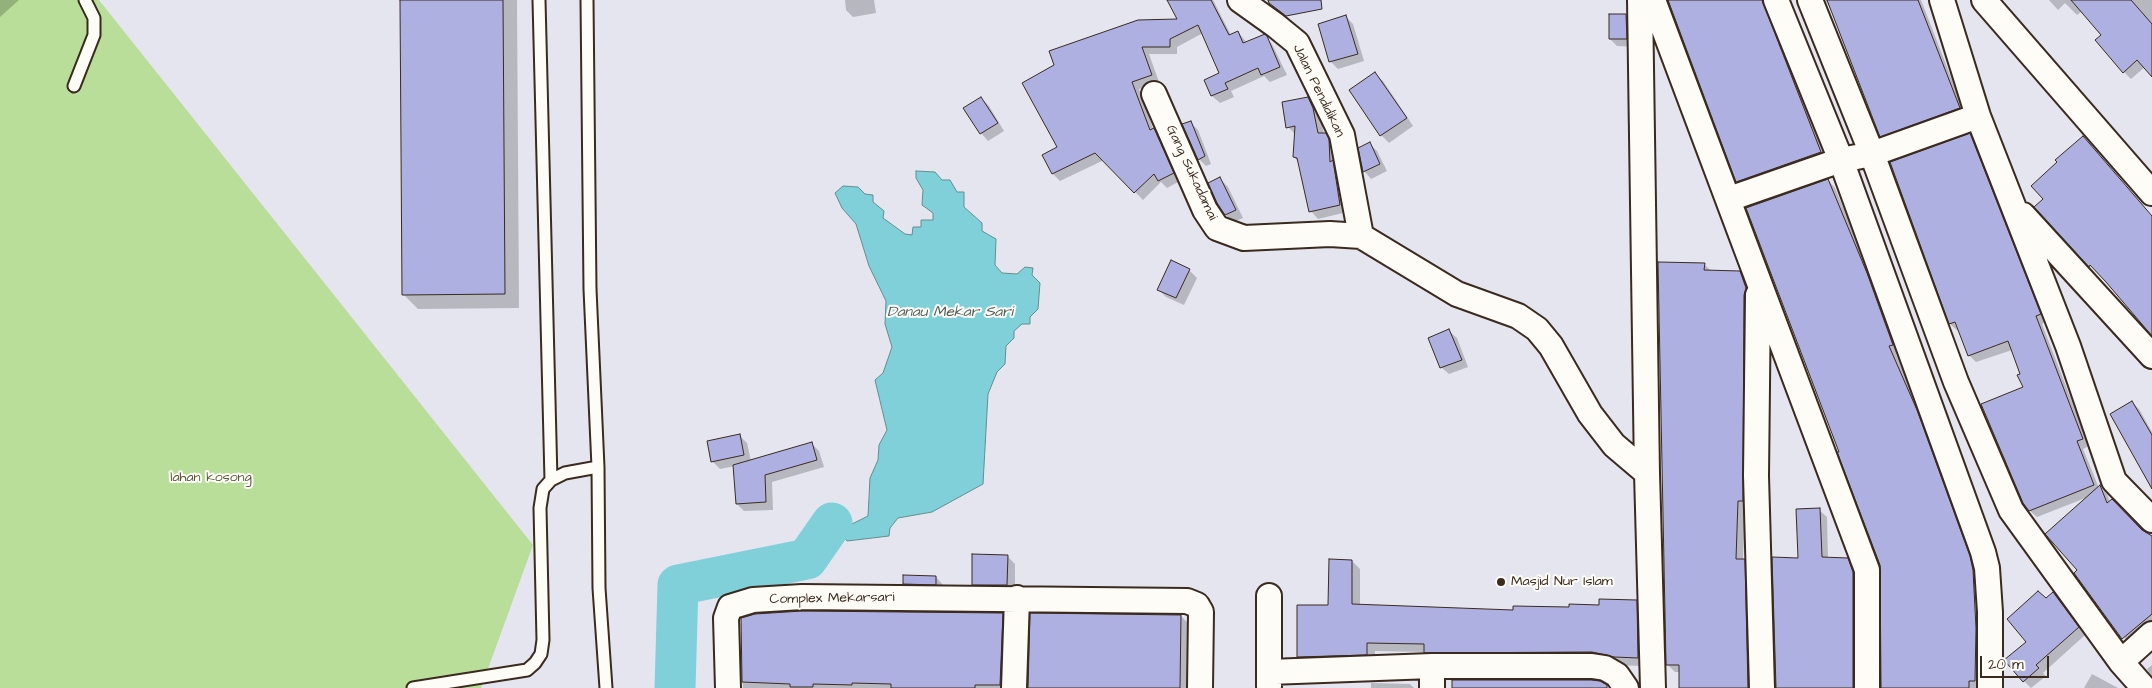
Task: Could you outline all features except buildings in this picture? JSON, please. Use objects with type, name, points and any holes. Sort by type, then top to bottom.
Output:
[{"type":"street","name":"Jalan Pendidikan","points":[[1240,0],[1275,25],[1296,44],[1301,52],[1342,135],[1362,236]]},
{"type":"street","points":[[1640,0],[1647,473],[1653,688]]},
{"type":"street","points":[[1653,0],[1867,570],[1867,688]]},
{"type":"street","points":[[1776,0],[1841,160],[1987,568],[1990,612],[1990,688]]},
{"type":"street","points":[[1810,0],[1872,154],[1956,382],[2011,510],[2121,662],[2144,688]]},
{"type":"street","points":[[1942,0],[1978,116],[2068,346],[2114,481],[2152,520]]},
{"type":"street","points":[[1984,0],[2152,193]]},
{"type":"street","name":"Gang Sukadamai","points":[[1154,94],[1205,210],[1217,228],[1244,238],[1330,234],[1362,236]]},
{"type":"street","points":[[1729,199],[1841,160],[1872,154],[1978,116]]},
{"type":"street","points":[[2014,206],[2152,356]]},
{"type":"street","points":[[1362,236],[1457,294],[1518,316],[1537,329],[1551,346],[1590,414],[1614,445],[1647,473]]},
{"type":"street","points":[[1758,280],[1756,476],[1762,688]]},
{"type":"street","points":[[1270,596],[1269,680],[1432,677],[1592,666],[1604,668],[1618,675],[1626,688]]},
{"type":"street","name":"Complex Mekarsari","points":[[728,688],[726,618],[730,607],[753,600],[802,597],[1176,600],[1193,603],[1197,605],[1202,620],[1200,688]]},
{"type":"street","points":[[1014,688],[1017,598]]},
{"type":"street","points":[[2121,662],[2152,634]]},
{"type":"lane","points":[[74,86],[94,35],[94,18],[85,0]]},
{"type":"lane","points":[[540,0],[551,480]]},
{"type":"lane","points":[[587,0],[590,288],[598,468],[599,588],[606,688]]},
{"type":"lane","points":[[412,688],[527,670],[536,664],[541,654],[543,640],[540,508],[543,489],[551,480],[565,473],[598,468]]},
{"type":"green space","name":"lahan kosong","points":[[0,0],[99,0],[533,545],[481,688],[0,688]]},
{"type":"water","name":"Danau Mekar Sari","points":[[916,171],[935,172],[942,180],[950,180],[957,192],[964,192],[964,207],[982,223],[982,231],[996,239],[995,265],[1002,273],[1017,274],[1025,267],[1033,268],[1032,275],[1040,283],[1038,309],[1030,317],[1030,324],[1022,324],[1014,331],[1014,338],[1006,346],[1005,364],[997,372],[988,394],[983,484],[932,512],[898,518],[890,528],[889,536],[847,541],[832,523],[848,526],[868,516],[870,478],[878,460],[879,445],[887,430],[875,380],[883,373],[892,347],[885,324],[886,301],[869,266],[856,224],[842,208],[835,193],[843,186],[858,187],[865,194],[873,195],[873,202],[884,211],[883,218],[905,234],[912,235],[913,227],[921,227],[921,220],[933,220],[933,213],[922,205],[923,190],[916,178]]},
{"type":"waterway","points":[[675,688],[678,585],[807,559],[832,523]]},
{"type":"place","name":"Masjid Nur Islam","points":[[1501,582]]}]
